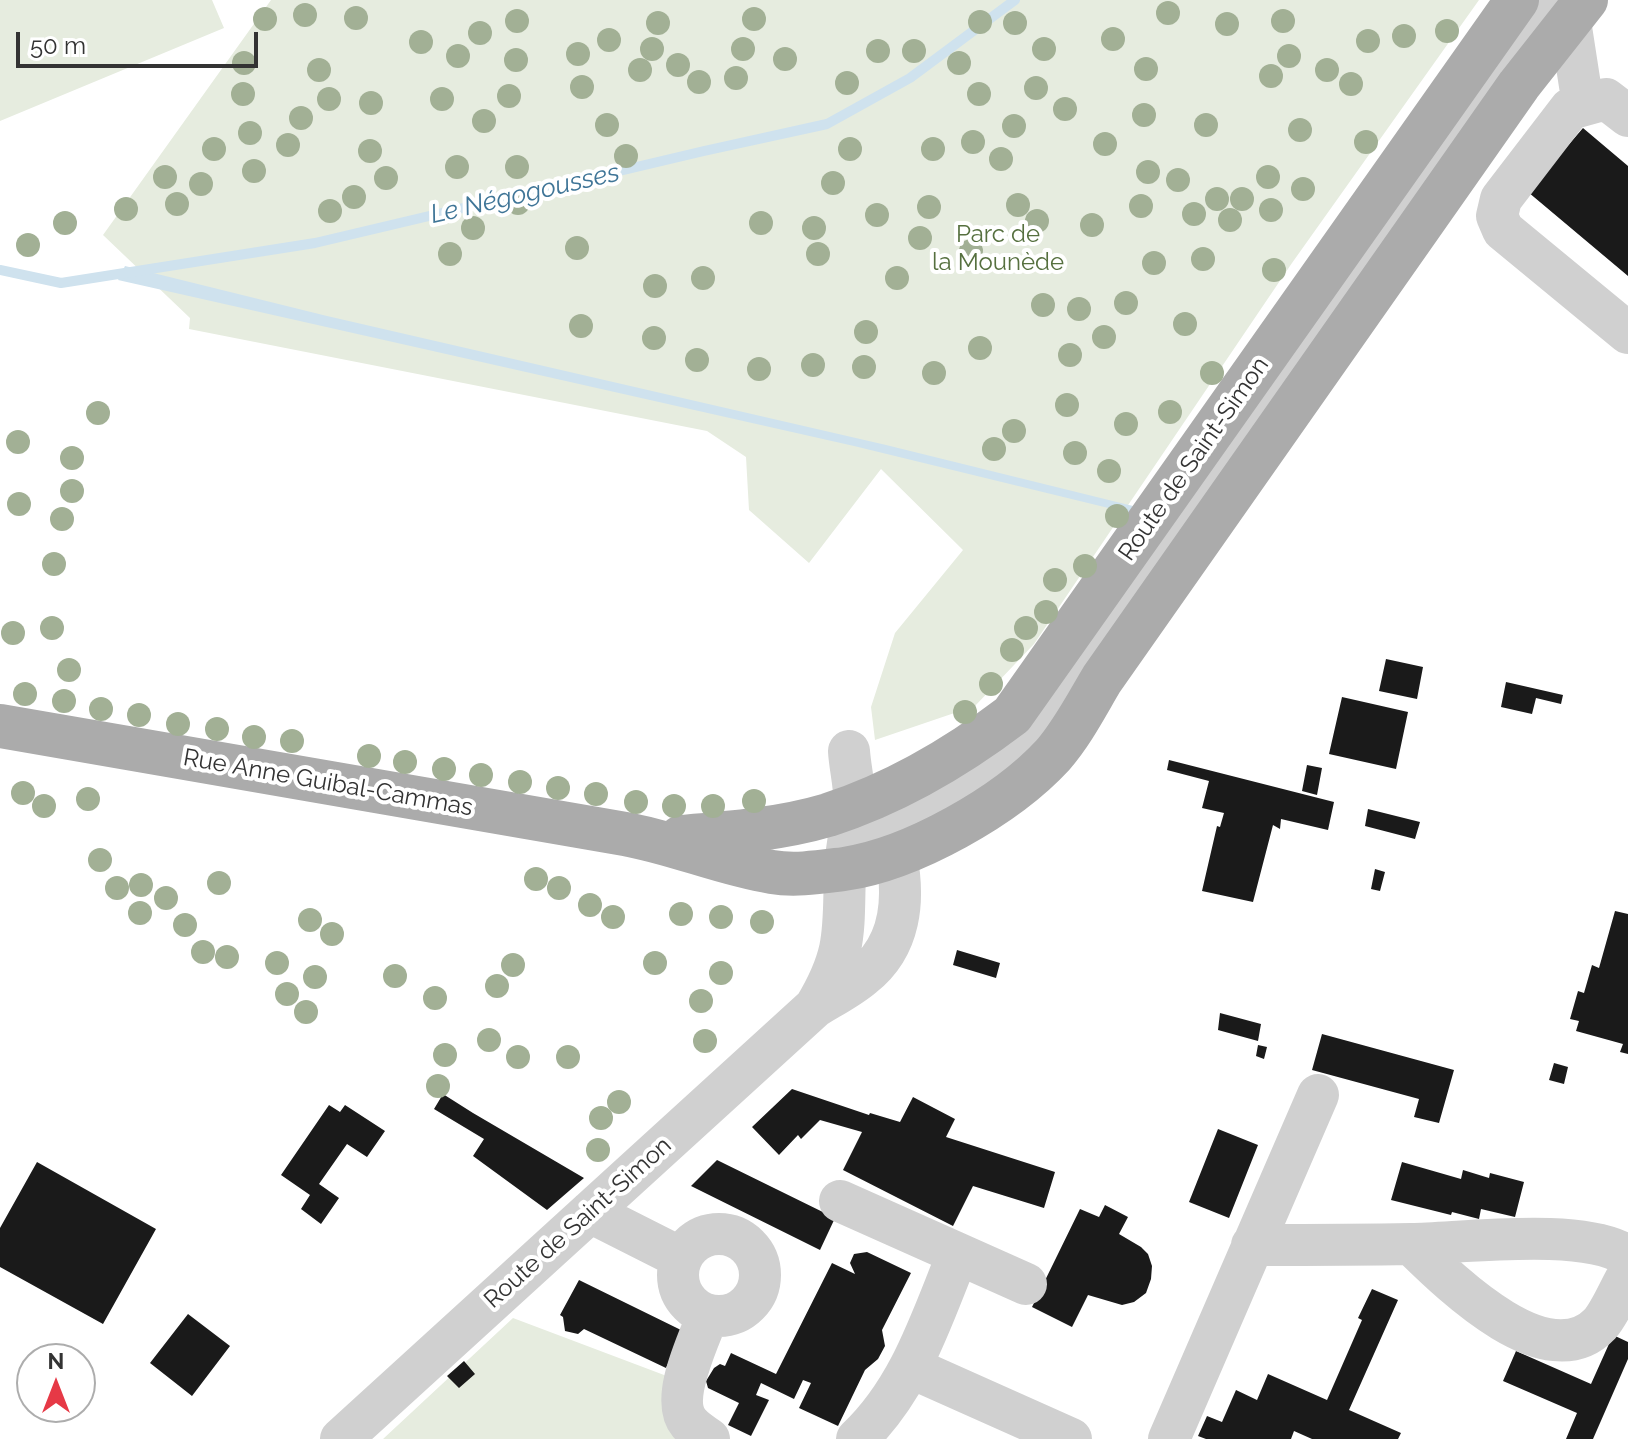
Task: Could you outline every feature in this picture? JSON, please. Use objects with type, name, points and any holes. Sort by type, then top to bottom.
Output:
[{"type":"main road","name":"Route de Saint-Simon","points":[[849,836],[946,761],[1012,715],[1517,0]]},
{"type":"main road","points":[[849,836],[882,861],[896,855],[956,827],[1007,793],[1035,772],[1063,741],[1111,666],[1501,111],[1568,7]]},
{"type":"main road","name":"Rue Anne Guibal-Cammas","points":[[0,726],[655,839],[771,872],[797,874],[849,836],[827,815],[785,825],[655,839]]},
{"type":"street","points":[[1568,7],[1583,105]]},
{"type":"street","points":[[1007,793],[1092,650],[1568,7]]},
{"type":"street","points":[[1628,116],[1606,99],[1570,109],[1501,199],[1497,216],[1503,230],[1628,333]]},
{"type":"street","points":[[849,751],[849,836],[955,792],[998,765],[1056,708]]},
{"type":"street","name":"Route de Saint-Simon","points":[[815,1007],[830,982],[842,950],[849,836]]},
{"type":"street","name":"Route de Saint-Simon","points":[[341,1439],[815,1007],[864,976],[891,944],[898,928],[900,872],[896,855]]},
{"type":"street","points":[[1169,1439],[1318,1095]]},
{"type":"street","points":[[840,1201],[1026,1284]]},
{"type":"street","points":[[590,1212],[681,1258]]},
{"type":"street","points":[[714,1234],[728,1235],[742,1241],[752,1251],[760,1278],[748,1304],[723,1316],[708,1315],[695,1309],[685,1299],[677,1272],[681,1258],[701,1238],[714,1234]]},
{"type":"street","points":[[1252,1245],[1539,1240],[1594,1243],[1628,1256]]},
{"type":"street","points":[[1411,1244],[1479,1305],[1531,1336],[1558,1340],[1583,1336],[1600,1324],[1628,1275]]},
{"type":"street","points":[[857,1439],[875,1422],[912,1368],[958,1254]]},
{"type":"street","points":[[708,1315],[684,1381],[682,1397],[687,1422],[709,1439]]},
{"type":"street","points":[[912,1368],[1071,1439]]},
{"type":"green space","points":[[0,0],[212,0],[224,28],[0,121]]},
{"type":"green space","name":"Parc de la Mounède","points":[[271,0],[1479,0],[1292,263],[1034,644],[975,706],[875,740],[871,707],[895,633],[963,550],[881,469],[809,563],[749,510],[746,457],[707,431],[189,329],[190,318],[103,235]]},
{"type":"green space","points":[[513,1318],[672,1378],[687,1439],[383,1439]]},
{"type":"water","points":[[125,266],[1133,506],[1129,513],[854,446],[118,280]]},
{"type":"building","points":[[1583,128],[1628,166],[1628,276],[1528,192]]},
{"type":"building","points":[[1386,659],[1423,667],[1417,699],[1379,691]]},
{"type":"building","points":[[1506,682],[1563,695],[1561,704],[1536,698],[1532,714],[1501,707]]},
{"type":"building","points":[[1342,697],[1408,712],[1396,769],[1329,754]]},
{"type":"building","points":[[1169,760],[1334,802],[1328,830],[1281,819],[1280,829],[1273,825],[1253,902],[1202,891],[1217,826],[1220,827],[1224,813],[1202,808],[1209,781],[1167,770]]},
{"type":"building","points":[[1307,765],[1322,768],[1317,795],[1302,791]]},
{"type":"building","points":[[1368,809],[1420,822],[1415,839],[1365,826]]},
{"type":"building","points":[[1375,869],[1385,872],[1380,891],[1371,889]]},
{"type":"building","points":[[1615,911],[1628,914],[1628,1054],[1620,1052],[1623,1044],[1576,1031],[1579,1021],[1570,1019],[1578,991],[1584,993],[1592,965],[1599,968]]},
{"type":"building","points":[[957,950],[1000,963],[996,978],[953,965]]},
{"type":"building","points":[[1220,1013],[1261,1024],[1258,1041],[1218,1030]]},
{"type":"building","points":[[1322,1034],[1454,1070],[1439,1123],[1414,1117],[1419,1099],[1312,1070]]},
{"type":"building","points":[[1258,1045],[1267,1047],[1264,1059],[1256,1056]]},
{"type":"building","points":[[1554,1063],[1568,1067],[1564,1084],[1549,1080]]},
{"type":"building","points":[[792,1089],[900,1122],[913,1097],[955,1119],[946,1137],[1055,1172],[1044,1208],[973,1186],[953,1226],[843,1170],[862,1132],[820,1120],[801,1139],[798,1135],[779,1155],[752,1127]]},
{"type":"building","points":[[443,1094],[584,1178],[547,1210],[473,1156],[484,1139],[434,1109]]},
{"type":"building","points":[[329,1105],[340,1112],[345,1105],[385,1131],[367,1157],[347,1144],[319,1184],[339,1198],[321,1224],[301,1209],[310,1195],[281,1175]]},
{"type":"building","points":[[1218,1129],[1258,1145],[1229,1218],[1189,1202]]},
{"type":"building","points":[[717,1160],[835,1218],[820,1250],[691,1186]]},
{"type":"building","points":[[37,1162],[156,1229],[103,1324],[0,1267],[0,1228]]},
{"type":"building","points":[[1402,1162],[1461,1179],[1463,1170],[1489,1178],[1490,1173],[1524,1182],[1515,1217],[1481,1209],[1479,1219],[1391,1200]]},
{"type":"building","points":[[1105,1205],[1128,1217],[1119,1234],[1148,1254],[1152,1266],[1151,1279],[1146,1293],[1134,1302],[1122,1305],[1088,1295],[1072,1327],[1032,1307],[1080,1209],[1099,1217]]},
{"type":"building","points":[[867,1252],[911,1273],[882,1330],[885,1346],[878,1359],[865,1370],[838,1426],[799,1408],[811,1383],[803,1380],[794,1399],[761,1383],[756,1395],[769,1400],[751,1436],[728,1425],[739,1403],[708,1388],[706,1381],[714,1368],[720,1364],[725,1366],[731,1353],[776,1374],[832,1263],[855,1274],[850,1263],[854,1254]]},
{"type":"building","points":[[579,1280],[683,1331],[666,1368],[584,1329],[578,1334],[565,1331],[560,1315]]},
{"type":"building","points":[[1372,1289],[1398,1300],[1349,1410],[1401,1433],[1398,1439],[1312,1439],[1294,1431],[1291,1439],[1206,1439],[1198,1436],[1207,1416],[1222,1422],[1236,1390],[1257,1400],[1268,1374],[1327,1400]]},
{"type":"building","points":[[188,1314],[230,1346],[192,1396],[150,1363]]},
{"type":"building","points":[[1613,1335],[1628,1342],[1628,1359],[1593,1439],[1566,1439],[1577,1413],[1503,1381],[1516,1351],[1591,1384]]},
{"type":"building","points":[[464,1361],[475,1374],[459,1388],[447,1376]]},
{"type":"waterway","name":"Le Négogousses","points":[[0,270],[61,283],[315,243],[827,124],[910,78],[1015,0]]}]
